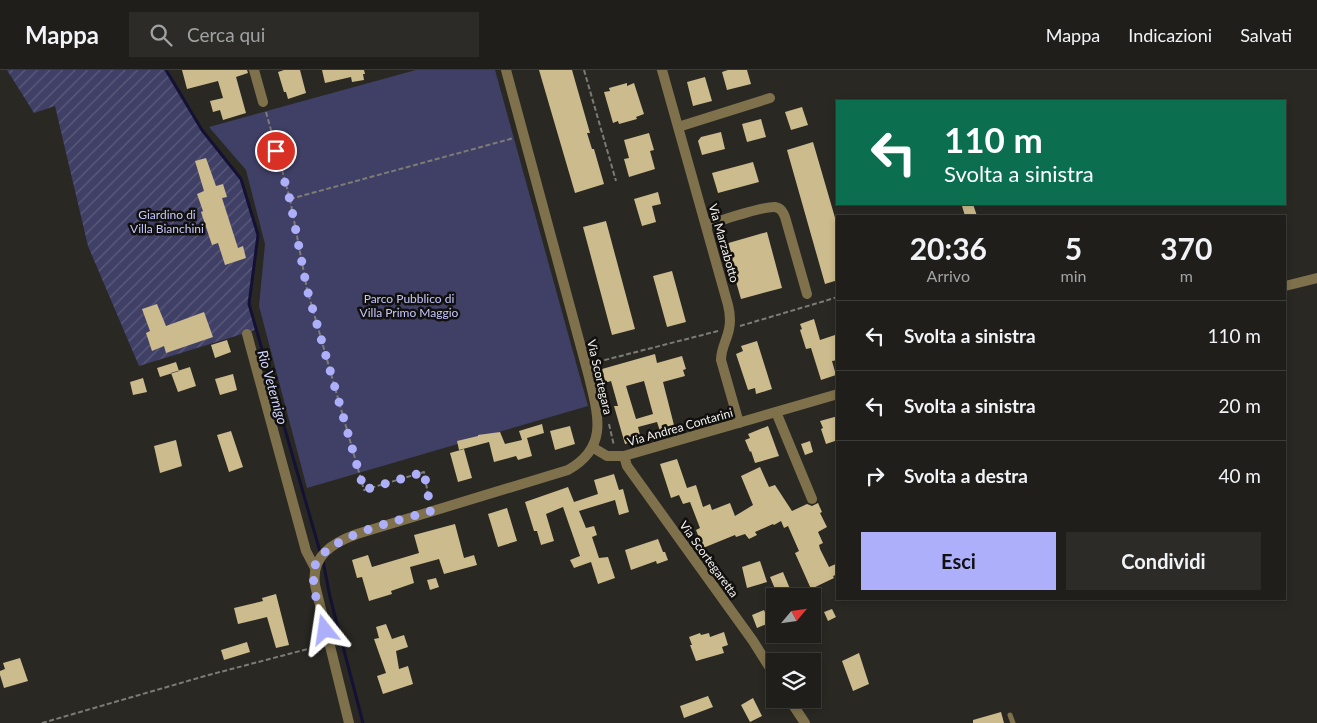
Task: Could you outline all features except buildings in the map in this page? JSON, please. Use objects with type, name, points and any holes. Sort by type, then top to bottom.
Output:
[{"type":"street","points":[[254,70],[263,102]]},
{"type":"street","name":"Via Scortegara","points":[[316,564],[328,549],[357,534],[568,470],[582,461],[596,438],[598,417],[506,70]]},
{"type":"street","name":"Via Marzabotto","points":[[662,70],[730,313],[729,328],[721,349],[721,360],[739,423]]},
{"type":"street","points":[[678,126],[770,98]]},
{"type":"street","points":[[706,224],[765,208],[776,207],[780,209],[785,217],[806,294]]},
{"type":"street","points":[[1286,286],[1317,278]]},
{"type":"street","points":[[247,334],[306,551],[316,564],[314,576],[316,594],[349,723]]},
{"type":"street","name":"Via Andrea Contarini","points":[[592,447],[607,456],[624,456],[836,395]]},
{"type":"street","points":[[776,412],[812,499]]},
{"type":"street","name":"Via Scortegaretta","points":[[624,456],[627,466],[766,662]]},
{"type":"street","points":[[796,708],[805,723]]},
{"type":"lane","points":[[1010,715],[1013,723]]},
{"type":"path","points":[[584,70],[616,181]]},
{"type":"path","points":[[263,102],[290,200],[307,289],[364,490],[424,472],[431,511]]},
{"type":"path","points":[[290,200],[523,135]]},
{"type":"path","points":[[740,326],[836,298]]},
{"type":"path","points":[[596,362],[720,330]]},
{"type":"path","points":[[42,723],[328,643]]},
{"type":"green space","name":"Giardino di Villa Bianchini","points":[[7,70],[166,70],[202,130],[241,179],[258,235],[249,304],[255,330],[139,366],[88,246],[55,106],[34,113]]},
{"type":"green space","name":"Parco Pubblico di Villa Primo Maggio","points":[[416,70],[495,70],[588,406],[307,488],[259,306],[265,244],[246,170],[209,127]]},
{"type":"waterway","name":"Rio Veternigo","points":[[166,70],[202,130],[241,179],[258,235],[249,304],[321,555]]},
{"type":"waterway","name":"Rio Veternigo","points":[[323,561],[330,597],[363,723]]},
{"type":"route","points":[[276,151],[290,200],[307,289],[364,490],[424,472],[431,511],[357,534],[334,545],[323,554],[314,568],[314,576],[318,604],[325,630]]}]
